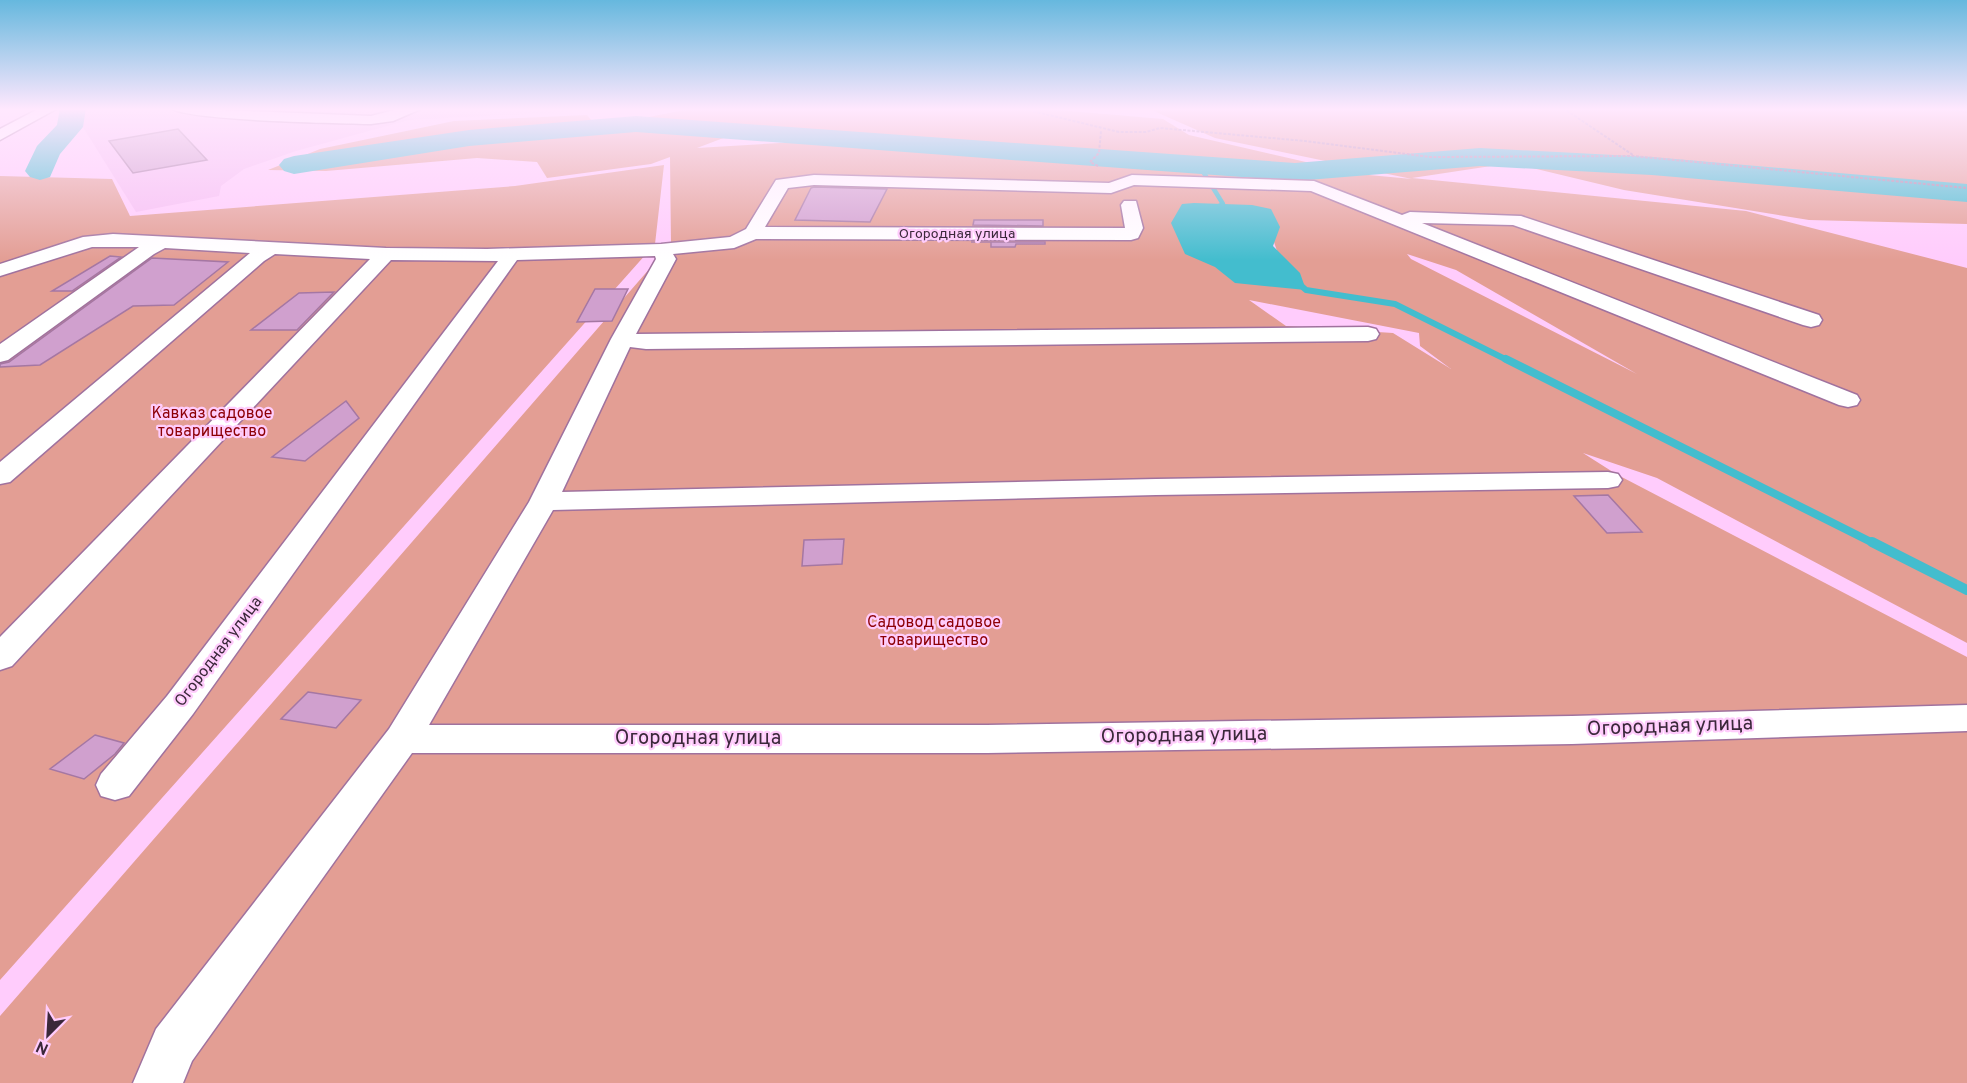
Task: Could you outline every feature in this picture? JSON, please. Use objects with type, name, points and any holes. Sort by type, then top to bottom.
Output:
[{"type":"street","points":[[753,233],[782,184],[814,180],[1111,188],[1132,180],[1314,186],[1848,400]]},
{"type":"street","name":"Огородная улица","points":[[0,270],[90,241],[163,242],[386,254],[508,255],[661,250],[734,242],[753,233],[1131,234],[1134,228],[1130,205]]},
{"type":"street","points":[[1389,216],[1515,220],[1811,320]]},
{"type":"street","points":[[0,355],[147,250],[163,242]]},
{"type":"street","points":[[0,476],[257,257],[270,249]]},
{"type":"street","points":[[158,1083],[173,1046],[402,739],[543,502],[622,339],[666,260],[661,250]]},
{"type":"street","points":[[0,658],[386,254]]},
{"type":"street","name":"Огородная улица","points":[[115,785],[180,705],[507,261],[508,255]]},
{"type":"street","points":[[622,339],[646,342],[887,341],[1368,334]]},
{"type":"street","points":[[543,502],[1156,487],[1608,480]]},
{"type":"street","name":"Огородная улица","points":[[402,739],[1035,738],[1572,730],[1967,718]]},
{"type":"path","points":[[1657,159],[1967,188]]},
{"type":"shaded area","points":[[103,159],[274,159],[244,169],[221,186],[219,196],[136,212]]},
{"type":"shaded area","points":[[1182,204],[1252,205],[1271,209],[1280,227],[1273,246],[1300,273],[1306,290],[1235,283],[1215,267],[1185,254],[1171,223]]},
{"type":"green space","name":"Садовод садовое товарищество","points":[[296,159],[471,159],[326,171],[268,170]]},
{"type":"green space","name":"Садовод садовое товарищество","points":[[485,159],[666,159],[651,164],[547,178],[537,162]]},
{"type":"green space","name":"Садовод садовое товарищество","points":[[670,159],[1291,159],[1358,174],[1412,179],[1314,159],[1967,159],[1967,224],[1809,220],[1624,190],[1511,163],[1412,178],[1746,211],[1967,268],[1967,643],[1657,478],[1583,453],[1616,474],[1967,657],[1967,1083],[0,1083],[0,1016],[671,244]],"holes":[[[1274,242],[1279,257],[1206,252]],[[1407,254],[1456,270],[1637,374],[1411,259]],[[1249,300],[1419,333],[1420,346],[1451,369],[1393,333],[1286,326]]]},
{"type":"green space","name":"Кавказ садовое товарищество","points":[[664,165],[655,244],[0,980],[0,176],[112,179],[130,216],[515,186]]},
{"type":"building","points":[[122,159],[207,160],[133,173]]},
{"type":"building","points":[[811,188],[887,189],[870,222],[795,220]]},
{"type":"building","points":[[974,220],[1043,220],[1043,226],[973,225]]},
{"type":"building","points":[[991,242],[1045,242],[1045,244],[991,247]]},
{"type":"building","points":[[110,256],[121,257],[72,291],[52,291]]},
{"type":"building","points":[[152,258],[228,262],[174,305],[133,306],[40,365],[0,367],[0,364],[9,362]]},
{"type":"building","points":[[595,289],[628,289],[612,321],[577,322]]},
{"type":"building","points":[[334,292],[297,330],[251,330],[299,293]]},
{"type":"building","points":[[346,401],[359,418],[305,461],[272,457]]},
{"type":"building","points":[[1608,495],[1642,532],[1607,533],[1574,496]]},
{"type":"building","points":[[844,539],[842,564],[802,566],[804,540]]},
{"type":"building","points":[[308,692],[361,700],[336,728],[281,719]]},
{"type":"building","points":[[95,735],[124,743],[115,754],[84,779],[50,769]]},
{"type":"waterway","points":[[40,171],[45,159]]},
{"type":"waterway","points":[[294,165],[336,159]]},
{"type":"waterway","points":[[1110,159],[1295,172],[1461,159]]},
{"type":"waterway","points":[[1509,159],[1652,166],[1967,193]]},
{"type":"waterway","points":[[1199,165],[1223,204],[1213,209]]},
{"type":"waterway","points":[[1297,282],[1306,290],[1395,304],[1509,361]]},
{"type":"waterway","points":[[1506,359],[1875,544]]},
{"type":"waterway","points":[[1872,542],[1967,590]]}]
